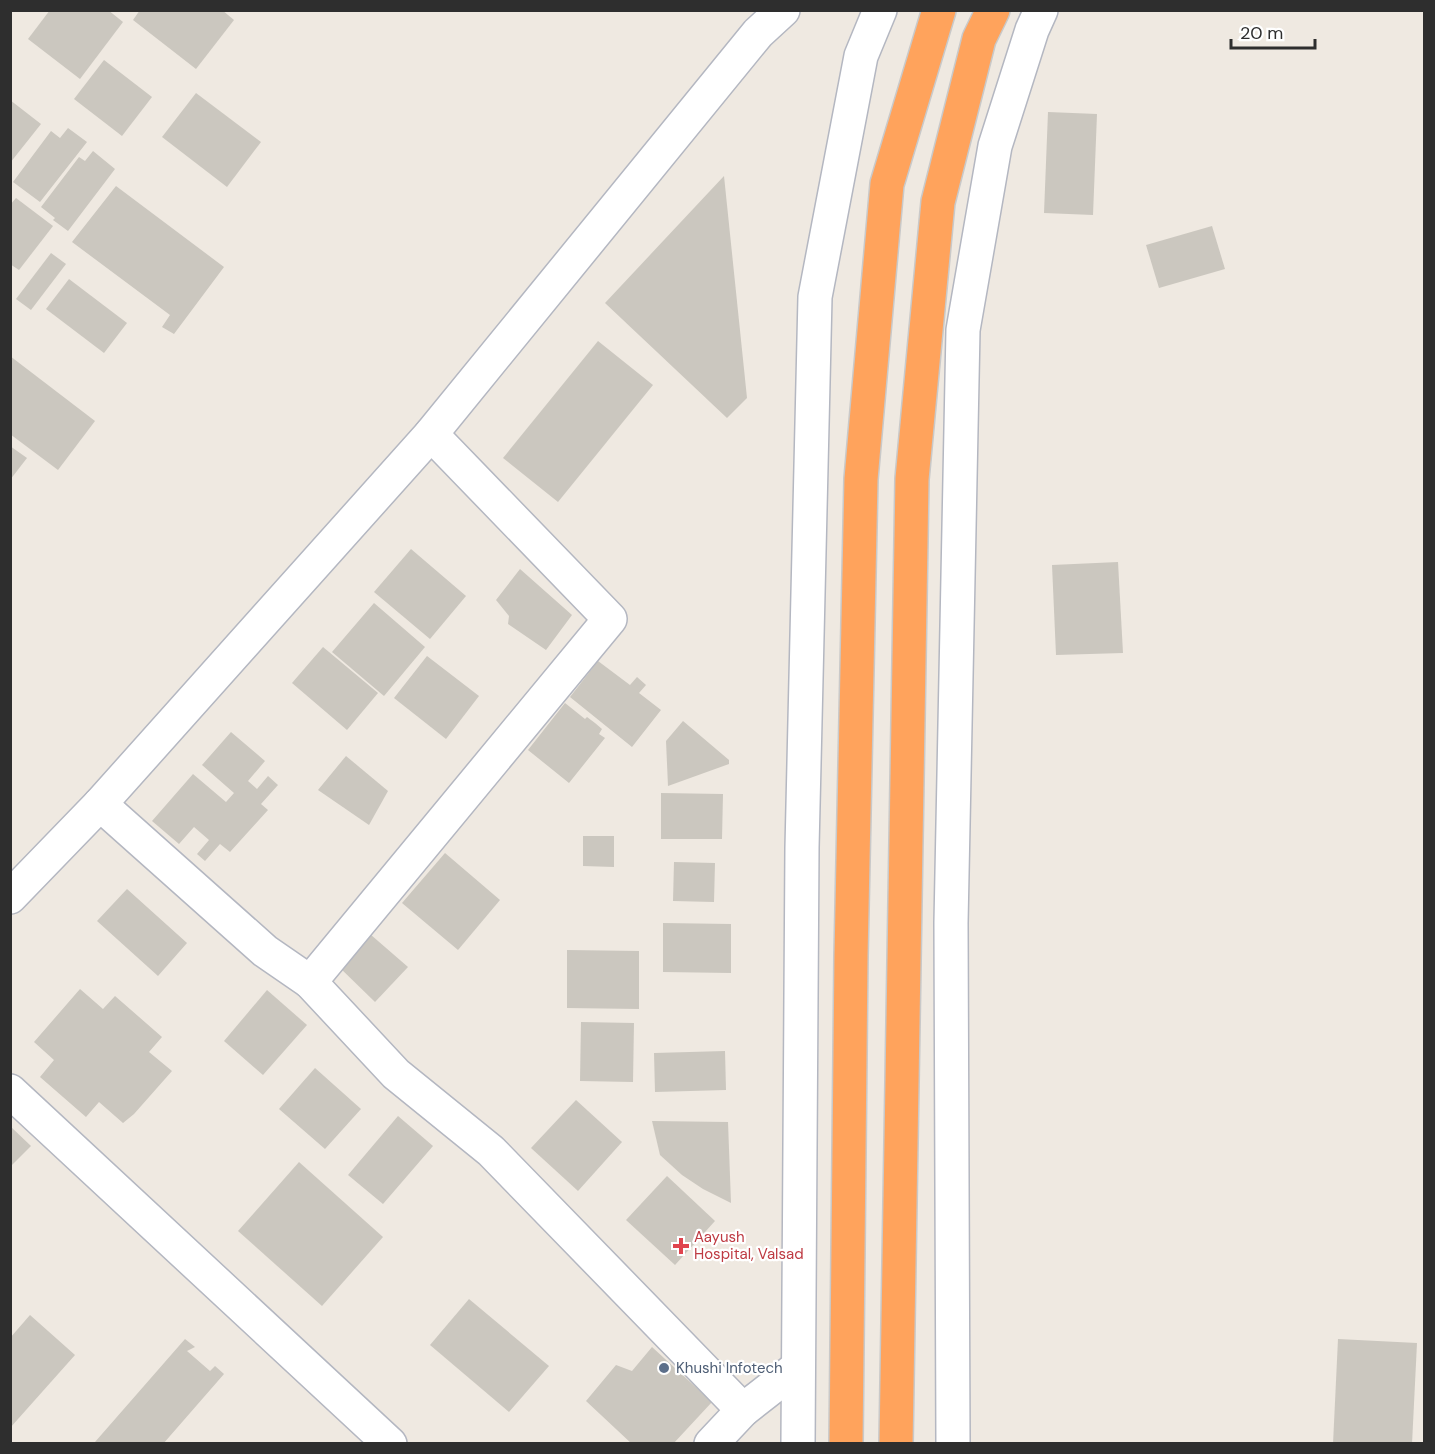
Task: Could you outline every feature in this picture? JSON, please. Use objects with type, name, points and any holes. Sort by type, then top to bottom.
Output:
[{"type":"highway","points":[[846,1443],[851,956],[861,479],[887,184],[939,10]]},
{"type":"highway","points":[[896,1443],[912,479],[938,202],[979,39],[993,10]]},
{"type":"street","points":[[10,897],[100,804],[431,434],[758,33],[783,10]]},
{"type":"street","points":[[798,1443],[802,848],[815,297],[861,56],[880,10]]},
{"type":"street","points":[[953,1443],[951,923],[963,330],[995,146],[1032,30],[1041,10]]},
{"type":"street","points":[[310,982],[610,619],[431,434]]},
{"type":"street","points":[[100,804],[265,951],[310,982],[396,1074],[491,1151],[743,1410]]},
{"type":"street","points":[[10,1091],[390,1443]]},
{"type":"street","points":[[711,1443],[743,1410],[798,1367]]},
{"type":"building","points":[[50,10],[108,10],[123,22],[80,79],[28,39]]},
{"type":"building","points":[[140,10],[222,10],[234,20],[196,69],[133,20]]},
{"type":"building","points":[[104,60],[152,97],[122,136],[74,99]]},
{"type":"building","points":[[196,93],[261,142],[227,187],[162,137]]},
{"type":"building","points":[[10,100],[41,124],[10,163]]},
{"type":"building","points":[[1048,112],[1097,114],[1093,215],[1044,213]]},
{"type":"building","points":[[68,128],[87,142],[40,202],[13,182],[51,131],[60,138]]},
{"type":"building","points":[[93,151],[115,169],[68,231],[41,207],[79,157],[85,161]]},
{"type":"building","points":[[724,176],[747,398],[727,418],[605,303]]},
{"type":"building","points":[[116,186],[224,267],[174,334],[162,327],[170,315],[72,242]]},
{"type":"building","points":[[16,198],[53,226],[19,270],[10,264],[10,205]]},
{"type":"building","points":[[1212,226],[1225,269],[1159,288],[1146,245]]},
{"type":"building","points":[[51,253],[66,264],[31,310],[16,299]]},
{"type":"building","points":[[69,279],[127,323],[104,353],[46,309]]},
{"type":"building","points":[[598,341],[653,385],[558,502],[503,458]]},
{"type":"building","points":[[10,356],[95,421],[58,470],[10,434]]},
{"type":"building","points":[[10,446],[27,458],[10,480]]},
{"type":"building","points":[[411,549],[466,596],[430,639],[374,592]]},
{"type":"building","points":[[1118,562],[1123,653],[1056,655],[1052,565]]},
{"type":"building","points":[[520,569],[572,615],[546,650],[508,624],[509,616],[496,600]]},
{"type":"building","points":[[374,603],[425,647],[384,696],[332,652]]},
{"type":"building","points":[[323,647],[378,693],[347,730],[292,683]]},
{"type":"building","points":[[427,656],[479,696],[446,739],[394,698]]},
{"type":"building","points":[[598,661],[630,685],[637,677],[646,685],[639,693],[661,710],[632,747],[570,697]]},
{"type":"building","points":[[565,703],[602,729],[599,734],[605,738],[569,783],[528,750]]},
{"type":"building","points":[[683,721],[729,760],[729,764],[668,786],[666,741]]},
{"type":"building","points":[[231,732],[265,761],[248,781],[257,789],[268,776],[278,785],[261,804],[268,810],[230,852],[220,844],[205,861],[197,854],[209,840],[194,827],[179,844],[152,821],[193,774],[226,802],[234,793],[202,765]]},
{"type":"building","points":[[346,756],[388,791],[369,825],[318,790]]},
{"type":"building","points":[[661,793],[723,794],[722,839],[661,839]]},
{"type":"building","points":[[583,836],[614,836],[614,867],[583,866]]},
{"type":"building","points":[[445,853],[500,900],[458,950],[402,903]]},
{"type":"building","points":[[674,862],[715,863],[714,902],[673,901]]},
{"type":"building","points":[[127,889],[187,943],[158,976],[97,921]]},
{"type":"building","points":[[663,923],[731,924],[731,973],[663,972]]},
{"type":"building","points":[[363,928],[408,967],[375,1002],[336,964]]},
{"type":"building","points":[[567,950],[639,951],[639,1009],[567,1008]]},
{"type":"building","points":[[80,989],[103,1009],[115,996],[162,1037],[149,1052],[172,1071],[134,1114],[123,1123],[99,1102],[86,1117],[40,1077],[54,1060],[34,1042]]},
{"type":"building","points":[[267,990],[307,1025],[263,1075],[224,1041]]},
{"type":"building","points":[[581,1022],[634,1023],[633,1082],[580,1081]]},
{"type":"building","points":[[725,1051],[726,1090],[655,1092],[654,1053]]},
{"type":"building","points":[[315,1068],[361,1109],[325,1149],[279,1109]]},
{"type":"building","points":[[576,1100],[622,1142],[578,1191],[531,1148]]},
{"type":"building","points":[[398,1116],[433,1146],[383,1204],[348,1175]]},
{"type":"building","points":[[652,1121],[728,1122],[731,1203],[682,1175],[660,1155]]},
{"type":"building","points":[[10,1126],[31,1146],[10,1167]]},
{"type":"building","points":[[299,1162],[383,1237],[322,1306],[238,1231]]},
{"type":"building","points":[[667,1176],[715,1221],[675,1265],[626,1220]]},
{"type":"building","points":[[469,1299],[549,1366],[509,1412],[430,1345]]},
{"type":"building","points":[[30,1315],[75,1355],[10,1428],[10,1338]]},
{"type":"building","points":[[185,1339],[195,1347],[187,1351],[210,1371],[215,1366],[224,1374],[163,1444],[97,1444],[95,1442]]},
{"type":"building","points":[[1338,1339],[1417,1343],[1412,1444],[1333,1444]]},
{"type":"building","points":[[652,1347],[712,1402],[673,1444],[632,1444],[586,1401],[616,1365],[632,1371]]},
{"type":"place","name":"Aayush Hospital, Valsad","points":[[681,1246]]},
{"type":"place","name":"Khushi Infotech","points":[[664,1368]]}]
